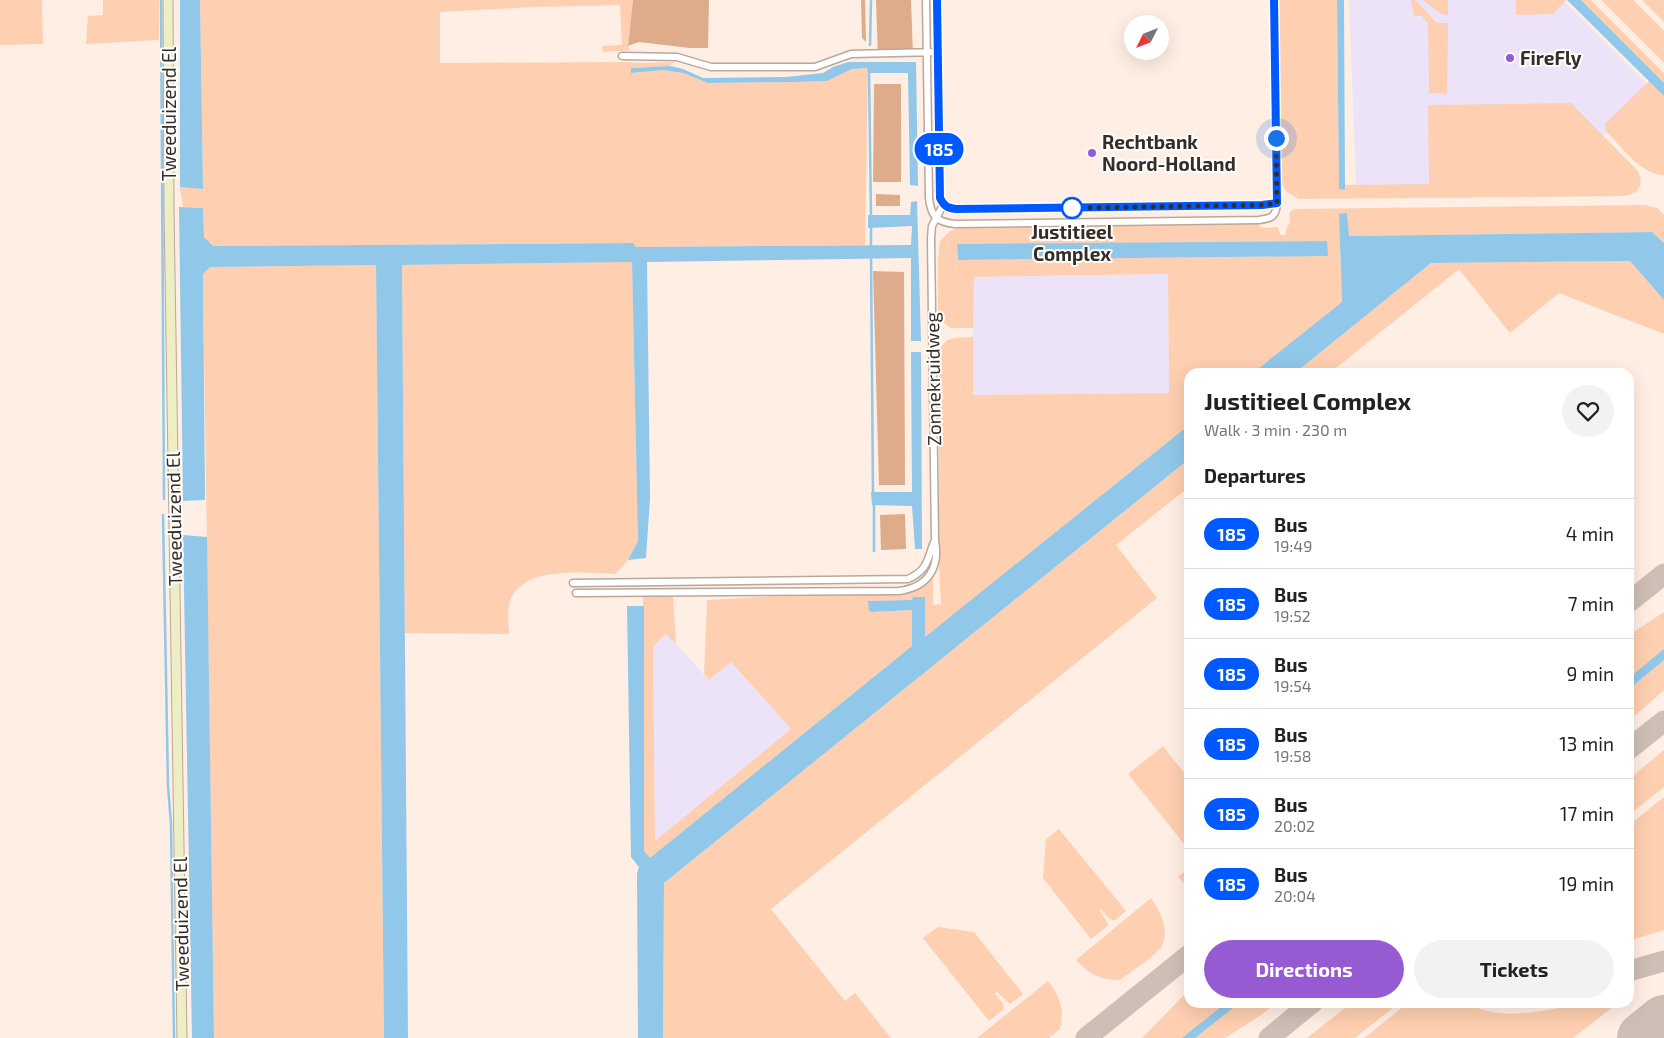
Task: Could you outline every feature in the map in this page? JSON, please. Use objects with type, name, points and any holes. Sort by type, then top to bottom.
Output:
[{"type":"street","name":"Tweeduizend El","points":[[168,0],[182,1038]]},
{"type":"street","points":[[926,0],[928,198],[930,210],[936,218],[955,224],[1259,220],[1270,218],[1276,212],[1277,203],[1274,0]]},
{"type":"street","points":[[937,0],[939,191],[943,204],[948,208],[1262,205],[1277,203]]},
{"type":"street","points":[[622,56],[678,57],[711,67],[806,67],[824,64],[843,55],[851,54],[938,52]]},
{"type":"street","name":"Zonnekruidweg","points":[[576,593],[908,590],[926,580],[934,568],[937,551],[935,541],[931,238],[932,226],[943,204]]},
{"type":"street","points":[[573,583],[908,579],[927,564],[935,541]]},
{"type":"shaded area","points":[[0,0],[42,0],[43,44],[0,45]]},
{"type":"shaded area","points":[[103,0],[159,0],[159,40],[86,44],[88,16],[103,15]]},
{"type":"shaded area","points":[[200,0],[633,0],[628,46],[630,50],[603,52],[602,46],[622,45],[620,5],[440,12],[440,63],[674,62],[670,66],[631,68],[631,73],[664,70],[683,73],[708,83],[826,81],[852,69],[868,68],[865,245],[636,247],[633,243],[213,246],[204,237],[203,208],[183,207],[180,187],[203,189]]},
{"type":"shaded area","points":[[633,0],[709,0],[708,48],[690,48],[639,42],[628,46]]},
{"type":"shaded area","points":[[861,0],[865,0],[866,42],[862,38]]},
{"type":"shaded area","points":[[876,0],[911,0],[913,56],[878,57]]},
{"type":"shaded area","points":[[1278,0],[1337,0],[1339,189],[1345,190],[1345,185],[1429,184],[1428,105],[1571,103],[1638,171],[1641,181],[1638,189],[1632,194],[1621,196],[1298,199],[1286,191],[1281,182]]},
{"type":"shaded area","points":[[1349,0],[1563,0],[1650,87],[1585,156],[1460,184],[1356,186]]},
{"type":"shaded area","points":[[1411,0],[1415,0],[1437,23],[1448,23],[1447,94],[1429,93],[1428,23],[1422,16],[1414,16]]},
{"type":"shaded area","points":[[1423,0],[1448,0],[1448,15],[1441,14]]},
{"type":"shaded area","points":[[1516,0],[1566,0],[1553,14],[1516,15]]},
{"type":"shaded area","points":[[1581,0],[1591,0],[1664,73],[1664,83]]},
{"type":"shaded area","points":[[1601,0],[1633,0],[1664,31],[1664,63]]},
{"type":"shaded area","points":[[1642,0],[1664,0],[1664,22]]},
{"type":"shaded area","points":[[1649,81],[1664,96],[1664,175],[1656,174],[1639,165],[1605,130],[1605,124]]},
{"type":"shaded area","points":[[874,84],[901,84],[901,182],[873,182]]},
{"type":"shaded area","points":[[876,194],[900,195],[900,206],[876,206]]},
{"type":"shaded area","points":[[1645,205],[1657,208],[1664,215],[1664,243],[1652,232],[1348,236],[1347,213],[1340,256],[1342,302],[1259,368],[1184,368],[1184,429],[924,638],[912,600],[868,601],[873,612],[912,610],[912,646],[642,865],[643,597],[673,596],[676,644],[666,634],[653,647],[655,841],[791,729],[731,662],[709,680],[704,674],[707,600],[793,595],[906,594],[924,585],[933,575],[933,605],[941,604],[939,564],[939,352],[948,340],[952,338],[973,337],[973,395],[1169,393],[1168,274],[974,277],[973,328],[951,328],[943,322],[938,313],[940,241],[950,231],[960,227],[1255,223],[1263,228],[1278,227],[1280,235],[1285,235],[1290,223],[1289,213],[1294,209]],"holes":[[[1327,241],[1327,256],[958,260],[957,245]]]},
{"type":"shaded area","points":[[1630,261],[1664,300],[1664,334],[1559,293],[1510,333],[1459,269],[1336,368],[1301,368],[1431,263]]},
{"type":"shaded area","points":[[632,262],[638,541],[628,560],[616,574],[554,574],[538,577],[524,583],[514,593],[509,606],[509,634],[405,633],[402,265]]},
{"type":"shaded area","points":[[376,265],[384,1038],[214,1038],[203,274],[210,267]]},
{"type":"shaded area","points":[[873,271],[904,272],[905,485],[879,485]]},
{"type":"shaded area","points":[[1168,274],[1169,393],[973,395],[973,277]]},
{"type":"shaded area","points":[[1184,463],[1184,491],[1116,545],[1157,598],[771,909],[845,1001],[855,993],[891,1038],[663,1038],[664,883]]},
{"type":"shaded area","points":[[905,514],[906,549],[881,550],[880,515]]},
{"type":"shaded area","points":[[1664,612],[1664,690],[1634,717],[1634,632]]},
{"type":"shaded area","points":[[667,634],[709,680],[731,662],[791,729],[655,841],[653,647]]},
{"type":"shaded area","points":[[1163,746],[1184,773],[1184,844],[1128,774]]},
{"type":"shaded area","points":[[1664,750],[1664,787],[1634,811],[1634,775]]},
{"type":"shaded area","points":[[1664,797],[1664,930],[1634,939],[1634,821]]},
{"type":"shaded area","points":[[1059,829],[1126,911],[1114,921],[1101,909],[1099,910],[1108,926],[1091,939],[1043,878],[1046,839]]},
{"type":"shaded area","points":[[1184,872],[1184,883],[1178,877]]},
{"type":"shaded area","points":[[1151,898],[1161,915],[1165,933],[1162,946],[1150,958],[1120,980],[1106,979],[1095,975],[1076,960]]},
{"type":"shaded area","points":[[938,927],[974,932],[1023,994],[1010,1004],[997,992],[995,994],[1003,1004],[1004,1009],[989,1021],[923,938]]},
{"type":"shaded area","points":[[1048,981],[1059,998],[1062,1015],[1060,1029],[1049,1038],[977,1038]]},
{"type":"shaded area","points":[[1184,995],[1184,1008],[1270,1008],[1225,1038],[1142,1038]]},
{"type":"shaded area","points":[[1345,1008],[1393,1008],[1355,1038],[1307,1038]]},
{"type":"shaded area","points":[[1402,1008],[1481,1008],[1497,1013],[1513,1014],[1562,1008],[1612,1008],[1573,1038],[1364,1038]]},
{"type":"water","points":[[180,0],[200,0],[203,189],[180,187]]},
{"type":"water","points":[[1337,0],[1344,0],[1345,190],[1339,189]]},
{"type":"water","points":[[1567,0],[1581,0],[1664,83],[1664,96]]},
{"type":"water","points":[[848,62],[916,62],[918,186],[910,185],[908,73],[868,73],[867,68],[852,69],[827,81],[708,83],[683,73],[664,70],[631,73],[631,68],[670,66],[683,69],[703,78],[786,77],[823,73]]},
{"type":"water","points":[[917,201],[921,341],[911,341],[911,258],[647,262],[650,498],[646,558],[628,560],[638,541],[632,262],[402,265],[408,1038],[384,1038],[376,265],[210,267],[203,274],[205,500],[183,501],[179,207],[203,208],[204,237],[213,246],[633,243],[636,247],[911,245],[912,226],[868,228],[868,215],[910,215],[911,202]]},
{"type":"water","points":[[1347,213],[1349,236],[1652,232],[1664,243],[1664,300],[1630,261],[1431,263],[1301,368],[1259,368],[1342,302],[1339,214]]},
{"type":"water","points":[[1327,241],[1328,256],[958,260],[957,244]]},
{"type":"water","points":[[911,352],[921,352],[922,549],[915,549],[912,506],[872,505],[871,492],[912,492]]},
{"type":"water","points":[[1184,429],[1184,463],[664,883],[663,1038],[638,1038],[637,874],[639,867],[631,857],[627,606],[644,606],[644,851],[650,858],[912,646],[912,610],[873,612],[869,611],[868,601],[912,600],[913,597],[925,597],[925,637]]},
{"type":"water","points":[[183,535],[207,537],[214,1038],[192,1038]]},
{"type":"water","points":[[1664,649],[1664,660],[1634,685],[1634,674]]},
{"type":"water","points":[[1220,1008],[1233,1008],[1195,1038],[1182,1038]]},
{"type":"waterway","points":[[161,0],[164,499]]},
{"type":"waterway","points":[[870,45],[871,0]]},
{"type":"waterway","points":[[869,70],[871,217]]},
{"type":"waterway","points":[[871,225],[871,247]]},
{"type":"waterway","points":[[871,255],[873,495]]},
{"type":"waterway","points":[[874,503],[874,551]]},
{"type":"waterway","points":[[163,515],[168,786],[171,824],[174,1038]]},
{"type":"taxiway","points":[[1634,598],[1664,574]]},
{"type":"taxiway","points":[[1634,745],[1664,721]]},
{"type":"taxiway","points":[[1086,1038],[1184,959]]},
{"type":"taxiway","points":[[1634,970],[1664,961]]},
{"type":"taxiway","points":[[1269,1038],[1306,1008]]},
{"type":"runway","points":[[1643,1038],[1664,1021]]},
{"type":"bus line","name":"185","points":[[937,0],[940,198],[948,208],[956,209],[1262,205],[1277,203],[1274,0]]},
{"type":"place","name":"FireFly","points":[[1510,58]]},
{"type":"place","name":"Rechtbank Noord-Holland","points":[[1092,153]]},
{"type":"place","name":"Justitieel Complex","points":[[1072,208]]},
{"type":"route","points":[[1072,208],[1262,205],[1277,203],[1276,138]]}]
